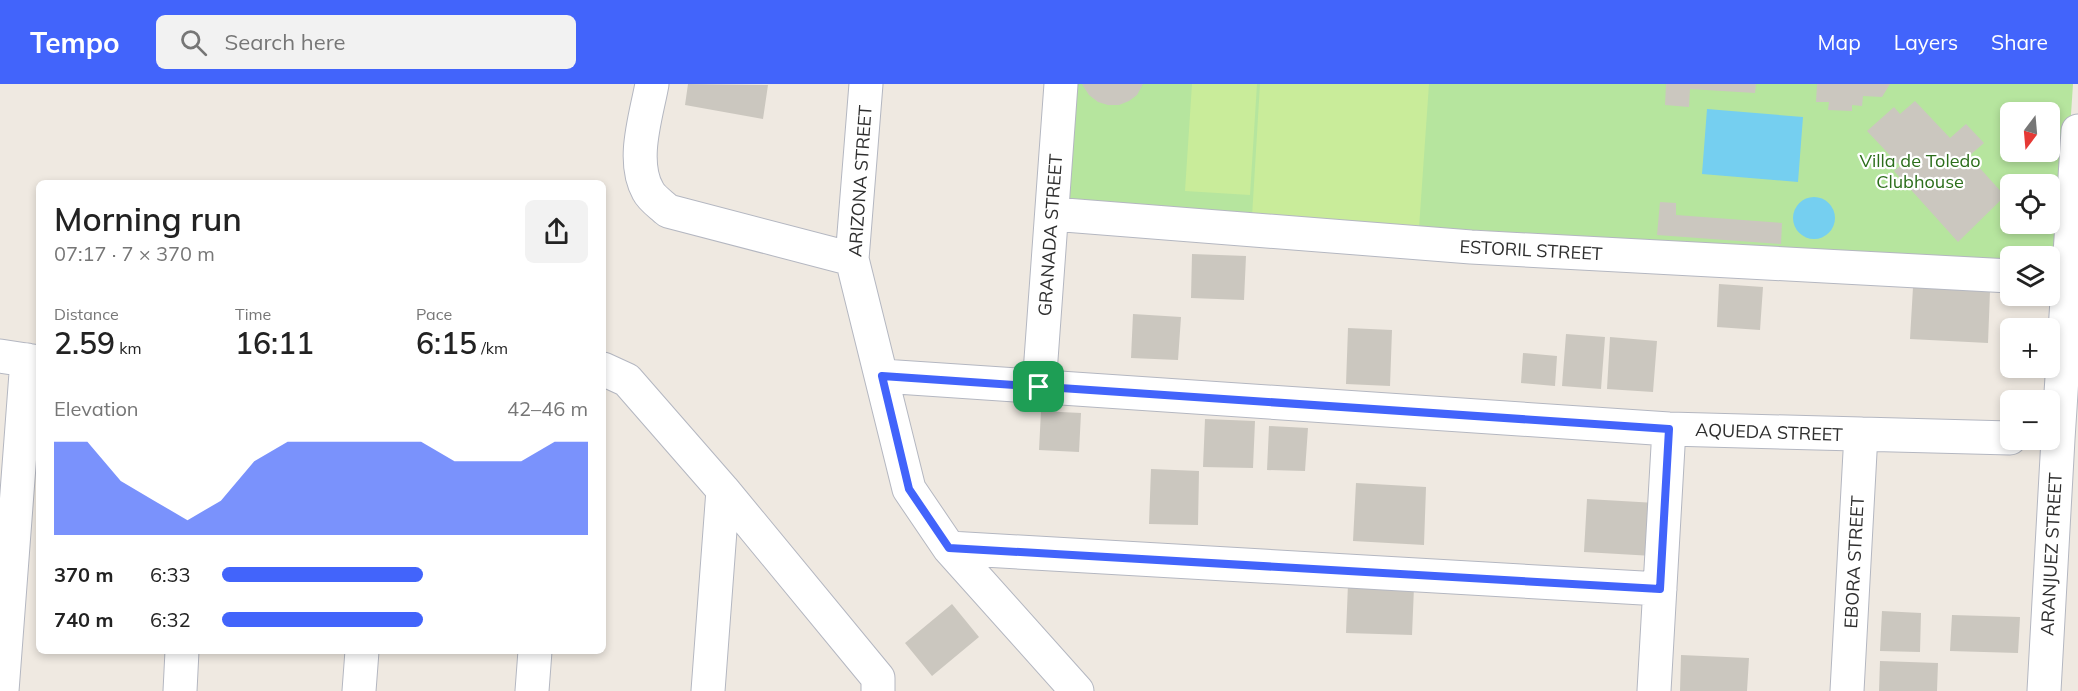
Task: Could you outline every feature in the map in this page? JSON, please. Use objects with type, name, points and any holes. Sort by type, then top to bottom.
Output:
[{"type":"street","points":[[652,84],[642,139],[640,170],[648,193],[668,211],[852,259]]},
{"type":"street","name":"ARIZONA STREET","points":[[866,84],[852,259],[909,489],[949,548],[1077,691]]},
{"type":"street","name":"GRANADA STREET","points":[[1039,387],[1061,84]]},
{"type":"street","name":"ARANJUEZ STREET","points":[[2060,270],[2078,131]]},
{"type":"street","name":"ESTORIL STREET","points":[[1052,213],[1471,248],[2000,275]]},
{"type":"street","name":"ARANJUEZ STREET","points":[[2055,390],[2058,306]]},
{"type":"street","points":[[2,691],[22,359]]},
{"type":"street","points":[[606,370],[627,380],[723,490],[878,678],[878,691]]},
{"type":"street","name":"AQUEDA STREET","points":[[882,376],[1669,429],[2000,438]]},
{"type":"street","points":[[1654,691],[1669,429]]},
{"type":"street","name":"EBORA STREET","points":[[1847,691],[1861,434]]},
{"type":"street","name":"ARANJUEZ STREET","points":[[2044,691],[2053,450]]},
{"type":"street","points":[[708,691],[723,490]]},
{"type":"street","points":[[949,548],[1660,589]]},
{"type":"street","points":[[180,691],[182,654]]},
{"type":"street","points":[[359,691],[363,654]]},
{"type":"street","points":[[532,691],[535,654]]},
{"type":"green space","name":"Villa de Toledo Clubhouse","points":[[1074,84],[2073,84],[2061,266],[2060,246],[2000,246],[2000,262],[1066,205]]},
{"type":"green space","points":[[1192,84],[1257,84],[1250,195],[1185,191]]},
{"type":"green space","points":[[1260,84],[1429,84],[1419,228],[1252,217]]},
{"type":"water","points":[[1707,109],[1803,117],[1798,182],[1702,174]]},
{"type":"water","points":[[1814,197],[1829,203],[1835,218],[1829,233],[1814,239],[1799,233],[1793,218],[1799,203]]},
{"type":"building","points":[[688,84],[768,85],[763,119],[685,105]]},
{"type":"building","points":[[1082,84],[1143,84],[1137,95],[1129,101],[1119,105],[1108,105],[1098,102],[1089,95]]},
{"type":"building","points":[[1666,84],[1756,84],[1755,93],[1690,89],[1689,107],[1665,105]]},
{"type":"building","points":[[1817,84],[1890,84],[1882,97],[1863,96],[1862,106],[1852,105],[1852,111],[1828,110],[1829,102],[1816,102]]},
{"type":"building","points":[[1915,101],[1950,138],[1966,124],[1984,143],[1969,156],[2000,190],[2000,201],[1958,242],[1894,171],[1900,166],[1867,131],[1894,107],[1900,114]]},
{"type":"building","points":[[1660,202],[1676,203],[1676,215],[1782,223],[1781,244],[1657,235]]},
{"type":"building","points":[[1192,254],[1246,256],[1244,300],[1191,298]]},
{"type":"building","points":[[1719,284],[1763,287],[1760,330],[1717,327]]},
{"type":"building","points":[[1913,287],[1990,291],[1988,343],[1910,339]]},
{"type":"building","points":[[1133,314],[1181,317],[1178,360],[1131,358]]},
{"type":"building","points":[[1348,328],[1392,330],[1390,386],[1346,384]]},
{"type":"building","points":[[1566,334],[1605,337],[1601,389],[1562,386]]},
{"type":"building","points":[[1610,337],[1657,341],[1653,392],[1607,389]]},
{"type":"building","points":[[1523,353],[1557,356],[1555,386],[1521,383]]},
{"type":"building","points":[[1041,411],[1081,413],[1079,452],[1039,450]]},
{"type":"building","points":[[1205,419],[1255,421],[1253,468],[1203,467]]},
{"type":"building","points":[[1269,426],[1308,428],[1305,471],[1267,470]]},
{"type":"building","points":[[1151,469],[1199,471],[1198,525],[1149,524]]},
{"type":"building","points":[[1356,483],[1426,487],[1424,545],[1353,541]]},
{"type":"building","points":[[1587,499],[1656,503],[1653,556],[1584,552]]},
{"type":"building","points":[[1348,584],[1414,587],[1412,635],[1346,633]]},
{"type":"building","points":[[952,604],[979,637],[932,676],[905,643]]},
{"type":"building","points":[[1882,611],[1921,613],[1920,652],[1880,651]]},
{"type":"building","points":[[1952,615],[2020,617],[2018,653],[1950,651]]},
{"type":"building","points":[[1681,655],[1749,658],[1747,691],[1680,691]]},
{"type":"building","points":[[1880,661],[1938,663],[1937,691],[1879,691]]},
{"type":"route","points":[[882,376],[1039,387],[1669,429],[1660,589],[949,548],[909,489],[882,376]]}]
